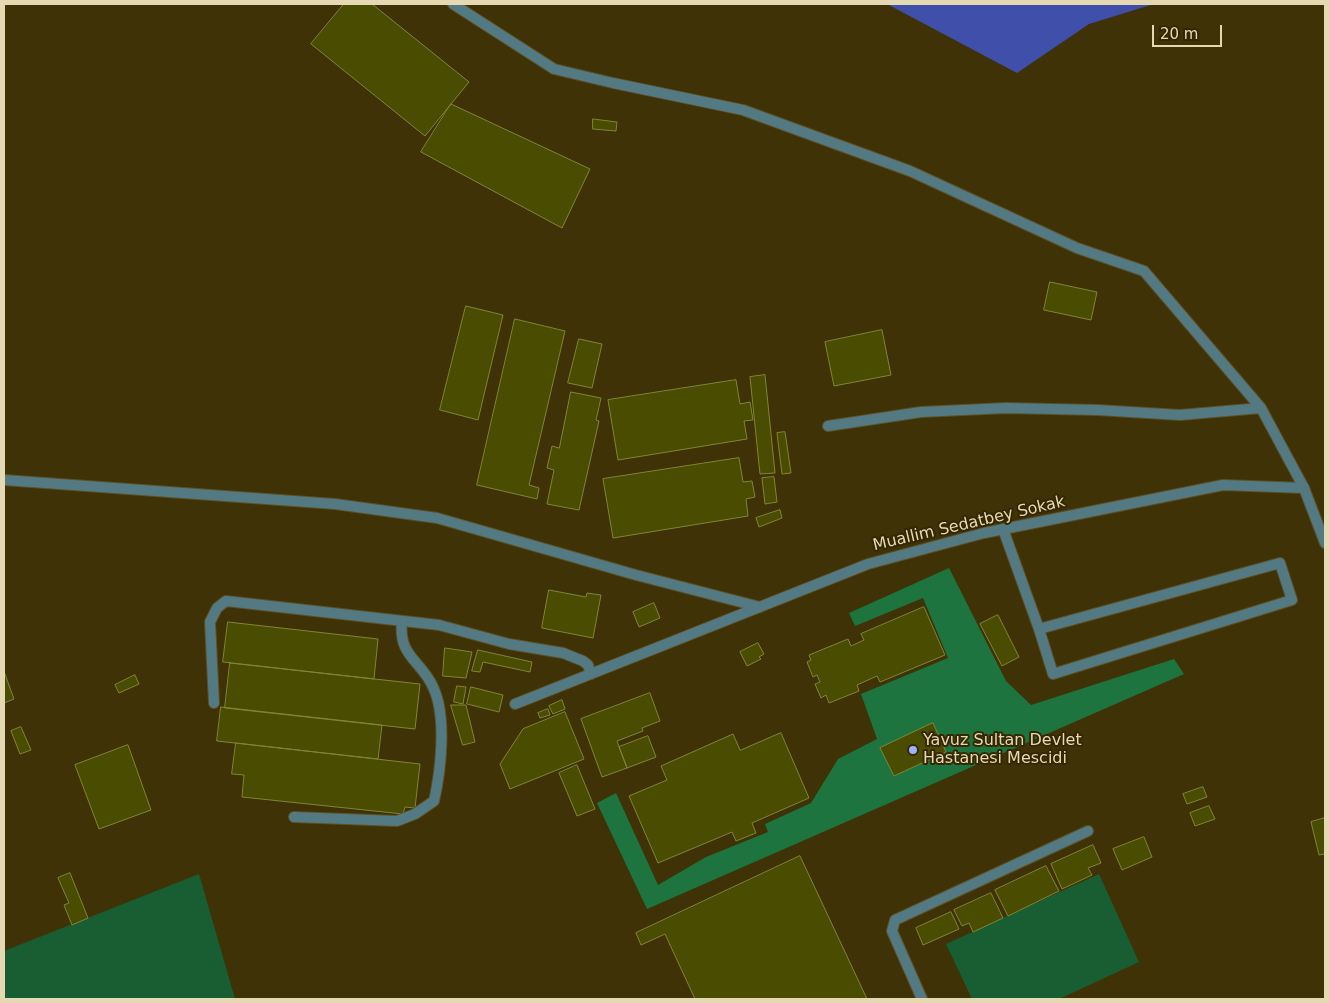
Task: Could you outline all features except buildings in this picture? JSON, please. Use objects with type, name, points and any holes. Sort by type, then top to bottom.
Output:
[{"type":"street","points":[[453,4],[554,69],[743,110],[910,170],[1077,248],[1144,271],[1261,408],[1304,488],[1325,543]]},
{"type":"street","points":[[828,426],[921,412],[1006,408],[1098,410],[1180,415],[1261,408]]},
{"type":"street","points":[[4,480],[335,504],[437,518],[636,575],[760,607]]},
{"type":"street","name":"Muallim Sedatbey Sokak","points":[[515,704],[868,564],[1003,529],[1223,484],[1304,488]]},
{"type":"street","points":[[1003,529],[1053,674],[1292,600],[1280,562],[1039,629]]},
{"type":"street","points":[[214,703],[210,622],[217,608],[226,601],[439,625],[509,644],[563,653],[588,665],[591,674]]},
{"type":"street","points":[[294,817],[397,821],[416,814],[434,801],[439,772],[441,715],[438,700],[425,673],[403,644],[400,633],[402,621]]},
{"type":"street","points":[[922,999],[892,931],[895,920],[1088,831]]},
{"type":"green space","points":[[949,568],[1006,681],[1031,705],[1174,659],[1184,674],[647,909],[597,803],[616,793],[658,885],[706,857],[768,832],[765,824],[811,803],[838,759],[877,739],[861,694],[948,658],[923,598],[855,626],[849,613]]},
{"type":"green space","points":[[199,874],[235,999],[4,999],[4,951]]},
{"type":"green space","points":[[1099,874],[1139,962],[1059,999],[972,999],[946,944]]},
{"type":"water","points":[[887,4],[1154,4],[1089,24],[1017,73]]},
{"type":"place","name":"Yavuz Sultan Devlet Hastanesi Mescidi","points":[[913,750]]}]
